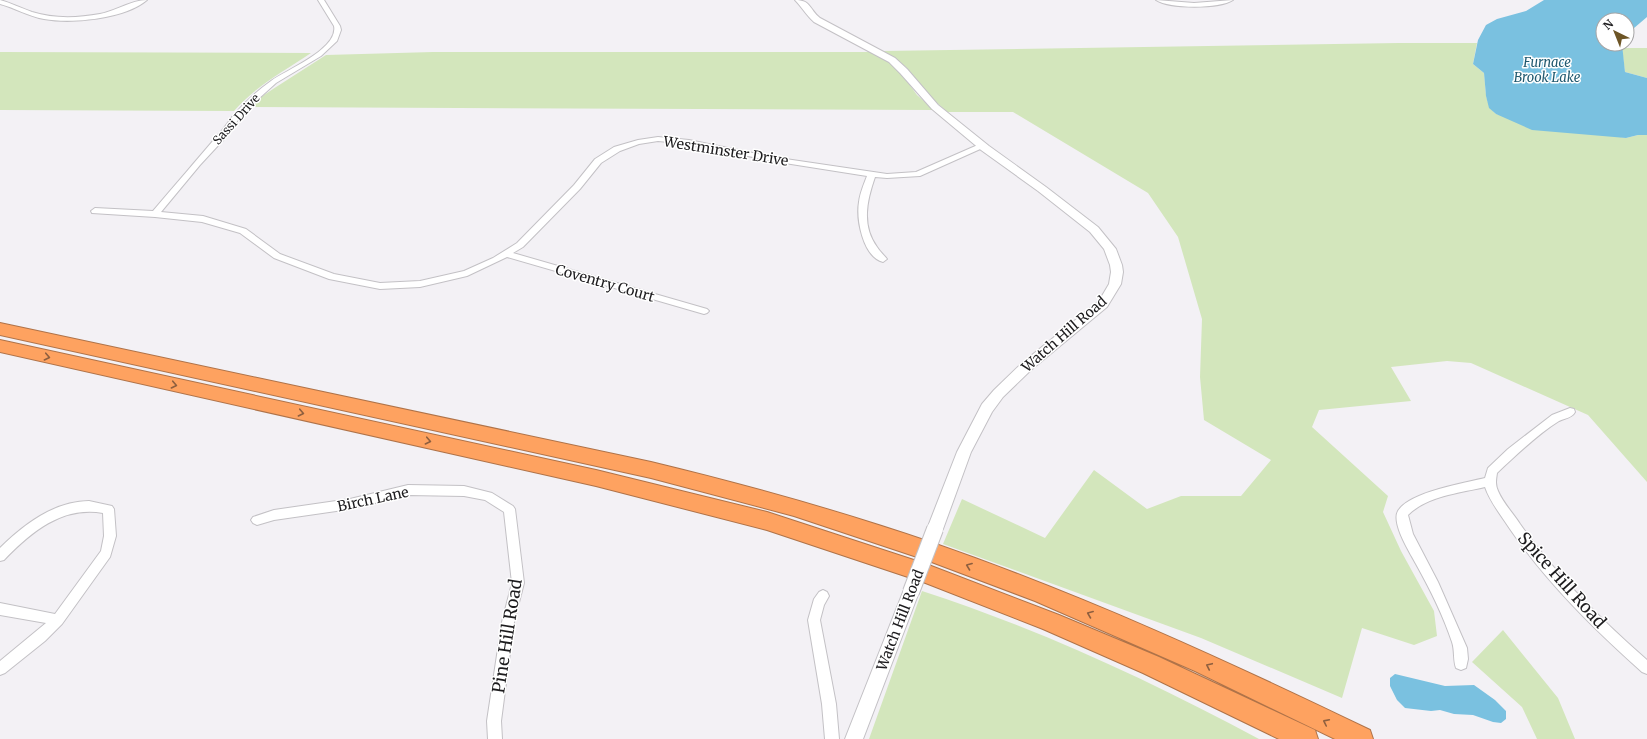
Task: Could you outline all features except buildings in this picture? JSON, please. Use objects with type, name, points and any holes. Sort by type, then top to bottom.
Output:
[{"type":"highway","points":[[0,329],[651,470],[737,492],[813,514],[934,553],[1100,618],[1254,687],[1361,739]]},
{"type":"highway","points":[[0,346],[596,478],[767,522],[885,559],[1006,604],[1099,642],[1306,739]]},
{"type":"highway","points":[[1206,691],[1292,739]]},
{"type":"street","points":[[0,2],[29,13],[49,18],[64,19],[104,15],[122,10],[144,0]]},
{"type":"street","name":"Sassi Drive","points":[[155,214],[197,163],[222,136],[235,118],[256,96],[274,82],[319,55],[334,41],[338,30],[337,26],[320,0]]},
{"type":"street","name":"Watch Hill Road","points":[[799,0],[805,5],[808,12],[817,20],[882,53],[897,64],[928,101],[983,146],[1092,226],[1109,248],[1118,274],[1114,289],[1103,304],[1012,380],[987,409],[968,443],[854,739]]},
{"type":"street","points":[[1159,0],[1175,3],[1196,4],[1230,0]]},
{"type":"street","name":"Westminster Drive","points":[[95,211],[155,214],[203,219],[240,230],[277,256],[305,268],[332,277],[380,286],[420,284],[467,273],[506,254],[520,245],[542,225],[577,187],[598,161],[617,149],[638,142],[658,139],[689,142],[726,151],[887,176],[917,174],[983,146]]},
{"type":"street","points":[[872,174],[863,199],[862,211],[865,230],[871,248],[877,255],[884,259]]},
{"type":"street","name":"Coventry Court","points":[[506,254],[704,312]]},
{"type":"street","points":[[1460,664],[1462,656],[1454,631],[1429,576],[1407,535],[1402,516],[1403,512],[1427,498],[1490,481],[1492,471],[1512,452],[1556,418],[1570,412]]},
{"type":"street","name":"Spice Hill Road","points":[[1490,481],[1498,501],[1524,541],[1576,600],[1647,668]]},
{"type":"street","name":"Birch Lane","points":[[257,520],[274,515],[350,504],[408,490],[464,491],[488,496],[509,509]]},
{"type":"street","points":[[0,556],[28,530],[62,511],[86,506],[108,509],[111,532],[110,542],[106,553],[58,620],[40,637],[0,669]]},
{"type":"street","name":"Pine Hill Road","points":[[495,739],[494,721],[508,622],[518,583],[509,509]]},
{"type":"street","points":[[823,596],[818,603],[814,620],[829,704],[832,739]]},
{"type":"street","points":[[0,609],[58,620]]},
{"type":"green space","points":[[1477,43],[1473,64],[1484,73],[1487,101],[1496,114],[1626,138],[1638,135],[1647,135],[1647,482],[1588,415],[1471,363],[1447,361],[1391,367],[1411,401],[1319,410],[1312,427],[1388,496],[1383,512],[1401,551],[1434,611],[1437,636],[1414,645],[1362,628],[1342,698],[1201,638],[943,544],[962,499],[1045,538],[1094,470],[1147,509],[1181,496],[1241,496],[1271,460],[1204,420],[1200,377],[1202,319],[1178,237],[1148,193],[1013,112],[947,112],[922,89],[906,67],[882,51]]},
{"type":"green space","points":[[1635,48],[1647,48],[1647,78],[1625,72],[1622,52],[1635,52]]},
{"type":"green space","points":[[0,52],[311,53],[261,86],[234,111],[0,110]]},
{"type":"green space","points":[[433,52],[874,52],[889,61],[904,77],[917,95],[934,110],[250,107],[255,101],[326,55]]},
{"type":"green space","points":[[922,591],[1052,639],[1136,677],[1259,739],[869,739]]},
{"type":"green space","points":[[1503,630],[1558,698],[1575,739],[1537,739],[1522,707],[1472,662]]},
{"type":"water","name":"Furnace Brook Lake","points":[[1544,0],[1647,0],[1647,17],[1635,27],[1635,12],[1595,12],[1595,52],[1623,52],[1625,72],[1647,78],[1647,135],[1638,135],[1626,138],[1532,130],[1496,114],[1489,108],[1486,96],[1484,73],[1473,64],[1478,40],[1486,25],[1497,19],[1526,11]]},
{"type":"water","points":[[1395,674],[1445,686],[1474,685],[1495,700],[1506,711],[1506,719],[1501,723],[1493,722],[1473,715],[1454,714],[1440,710],[1431,711],[1405,708],[1397,700],[1390,686],[1390,678]]}]
